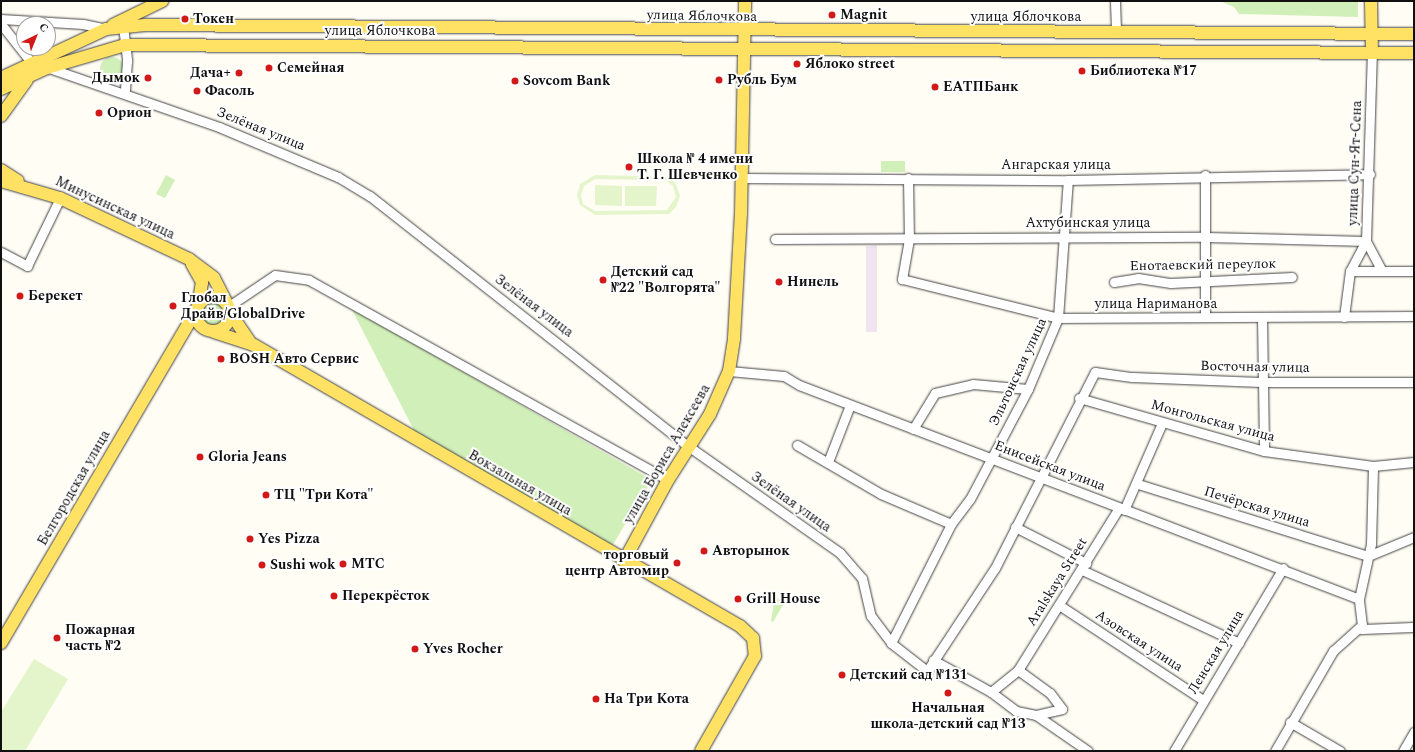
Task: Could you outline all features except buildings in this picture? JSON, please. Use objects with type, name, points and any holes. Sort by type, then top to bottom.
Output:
[{"type":"main road","points":[[106,29],[162,1]]},
{"type":"main road","name":"улица Бориса Алексеева","points":[[624,561],[668,480],[688,446],[710,414],[729,371],[734,338],[742,178],[745,1]]},
{"type":"main road","points":[[1371,1],[1372,52]]},
{"type":"main road","name":"улица Яблочкова","points":[[1,89],[32,68],[106,29],[123,26],[1414,34]]},
{"type":"main road","name":"улица Яблочкова","points":[[1,78],[32,68],[47,68],[125,46],[744,48],[1414,53]]},
{"type":"main road","points":[[1,116],[14,92],[32,68]]},
{"type":"main road","name":"Минусинская улица","points":[[1,170],[28,186]]},
{"type":"main road","name":"Минусинская улица","points":[[1,181],[28,186],[60,198],[189,260],[214,278],[229,308]]},
{"type":"main road","points":[[189,260],[202,282],[197,308],[199,325],[211,331],[228,325],[229,308],[212,297],[197,308]]},
{"type":"main road","name":"Белгородская улица","points":[[1,643],[197,308]]},
{"type":"main road","name":"Вокзальная улица","points":[[229,308],[242,334],[254,346]]},
{"type":"main road","name":"Вокзальная улица","points":[[211,331],[254,346],[624,561],[740,626],[754,638],[755,656],[701,751]]},
{"type":"main road","name":"Белгородская улица","points":[[174,348],[191,333],[211,331]]},
{"type":"street","points":[[1115,1],[1116,33]]},
{"type":"street","points":[[1,19],[83,24],[106,29]]},
{"type":"street","points":[[1,24],[32,68]]},
{"type":"street","points":[[123,26],[125,46],[125,92]]},
{"type":"street","name":"улица Сун-Ят-Сена","points":[[1350,271],[1366,241],[1370,174],[1372,52]]},
{"type":"street","name":"Зелёная улица","points":[[47,68],[125,92],[219,126],[338,177],[370,196],[688,446],[840,553],[862,578],[871,616],[891,642],[927,671],[933,660]]},
{"type":"street","name":"Ангарская улица","points":[[742,178],[1068,180],[1205,175],[1370,174]]},
{"type":"street","points":[[1205,175],[1206,317]]},
{"type":"street","points":[[908,178],[909,239]]},
{"type":"street","name":"Эльтонская улица","points":[[891,642],[951,524],[970,499],[1028,389],[1058,318],[1068,180]]},
{"type":"street","points":[[1,252],[27,266],[60,198]]},
{"type":"street","name":"Ахтубинская улица","points":[[776,239],[1206,237],[1366,241]]},
{"type":"street","name":"улица Нариманова","points":[[909,239],[902,280],[1058,318],[1414,316]]},
{"type":"street","points":[[1366,241],[1382,271]]},
{"type":"street","points":[[1344,317],[1350,271],[1414,271]]},
{"type":"street","points":[[229,308],[275,275],[309,280],[668,480]]},
{"type":"street","name":"Енотаевский переулок","points":[[1114,282],[1138,278],[1171,283],[1292,278]]},
{"type":"street","points":[[1262,318],[1264,451]]},
{"type":"street","name":"Енисейская улица","points":[[729,371],[784,376],[850,405],[1039,476],[1121,509],[1283,568],[1359,599]]},
{"type":"street","name":"Восточная улица","points":[[1079,398],[1095,372],[1132,377],[1262,382],[1414,382]]},
{"type":"street","points":[[913,429],[935,393],[973,384],[1028,389]]},
{"type":"street","points":[[1079,398],[994,568],[933,660],[991,692],[1016,711],[1036,715],[1088,751]]},
{"type":"street","name":"Монгольская улица","points":[[1079,398],[1264,451],[1373,466],[1414,462]]},
{"type":"street","points":[[828,462],[850,405]]},
{"type":"street","name":"Aralskaya Street","points":[[1018,670],[1138,484],[1162,422]]},
{"type":"street","points":[[797,445],[881,494],[951,524]]},
{"type":"street","points":[[1361,629],[1364,617],[1359,599],[1368,556],[1374,510],[1373,466]]},
{"type":"street","name":"Печёрская улица","points":[[1138,484],[1368,556]]},
{"type":"street","points":[[1015,527],[1084,567],[1239,643]]},
{"type":"street","points":[[1368,556],[1414,537]]},
{"type":"street","name":"Ленская улица","points":[[1174,751],[1283,568]]},
{"type":"street","name":"Азовская улица","points":[[1059,605],[1203,700]]},
{"type":"street","points":[[1276,751],[1290,722],[1333,651],[1361,629],[1414,627]]},
{"type":"street","points":[[991,692],[1018,670],[1050,693],[1062,709],[1036,715]]},
{"type":"street","points":[[1290,722],[1340,751]]},
{"type":"street","points":[[1403,751],[1414,732]]},
{"type":"shaded area","points":[[877,245],[877,332],[866,332],[866,246]]},
{"type":"green space","points":[[1220,1],[1358,1],[1358,17],[1239,14],[1234,7]]},
{"type":"green space","points":[[112,57],[121,60],[124,69],[121,78],[112,81],[103,78],[100,69],[103,60]]},
{"type":"green space","points":[[881,161],[905,161],[905,172],[881,172]]},
{"type":"green space","points":[[166,175],[175,180],[165,198],[156,194]]},
{"type":"green space","points":[[595,175],[668,177],[676,184],[680,196],[676,207],[669,214],[595,215],[580,205],[577,195],[580,184]],"holes":[[[595,179],[665,180],[673,186],[676,197],[667,210],[595,211],[583,204],[581,195],[584,186]]]},
{"type":"green space","points":[[595,185],[622,186],[622,206],[595,205]]},
{"type":"green space","points":[[625,186],[657,186],[656,206],[625,206]]},
{"type":"green space","points":[[208,302],[218,302],[225,309],[225,319],[218,326],[208,326],[201,319],[201,309]]},
{"type":"green space","points":[[351,308],[652,480],[612,546],[417,436]]},
{"type":"green space","points":[[775,597],[784,603],[773,622],[771,621]]},
{"type":"green space","points":[[34,659],[68,679],[25,751],[1,751],[1,712]]},
{"type":"place","name":"Magnit","points":[[832,15]]},
{"type":"place","name":"Токен","points":[[185,19]]},
{"type":"place","name":"Яблоко street","points":[[797,64]]},
{"type":"place","name":"Семейная","points":[[269,68]]},
{"type":"place","name":"Библиотека №17","points":[[1082,71]]},
{"type":"place","name":"Дача+","points":[[239,73]]},
{"type":"place","name":"Дымок","points":[[148,78]]},
{"type":"place","name":"Рубль Бум","points":[[719,80]]},
{"type":"place","name":"Sovcom Bank","points":[[515,81]]},
{"type":"place","name":"ЕАТПБанк","points":[[935,87]]},
{"type":"place","name":"Фасоль","points":[[197,91]]},
{"type":"place","name":"Орион","points":[[99,113]]},
{"type":"place","name":"Школа № 4 имени Т. Г. Шевченко","points":[[629,167]]},
{"type":"place","name":"Детский сад №22 \"Волгорята\"","points":[[603,280]]},
{"type":"place","name":"Нинель","points":[[779,282]]},
{"type":"place","name":"Берекет","points":[[20,296]]},
{"type":"place","name":"Глобал Драйв/GlobalDrive","points":[[173,306]]},
{"type":"place","name":"BOSH Авто Сервис","points":[[221,359]]},
{"type":"place","name":"Gloria Jeans","points":[[200,457]]},
{"type":"place","name":"ТЦ \"Три Кота\"","points":[[266,495]]},
{"type":"place","name":"Yes Pizza","points":[[250,539]]},
{"type":"place","name":"Авторынок","points":[[704,551]]},
{"type":"place","name":"торговый центр Автомир","points":[[677,563]]},
{"type":"place","name":"МТС","points":[[343,564]]},
{"type":"place","name":"Sushi wok","points":[[262,565]]},
{"type":"place","name":"Перекрёсток","points":[[334,596]]},
{"type":"place","name":"Grill House","points":[[738,599]]},
{"type":"place","name":"Пожарная часть №2","points":[[57,638]]},
{"type":"place","name":"Yves Rocher","points":[[415,649]]},
{"type":"place","name":"Детский сад №131","points":[[842,675]]},
{"type":"place","name":"Начальная школа-детский сад №13","points":[[948,693]]},
{"type":"place","name":"На Три Кота","points":[[596,699]]}]
